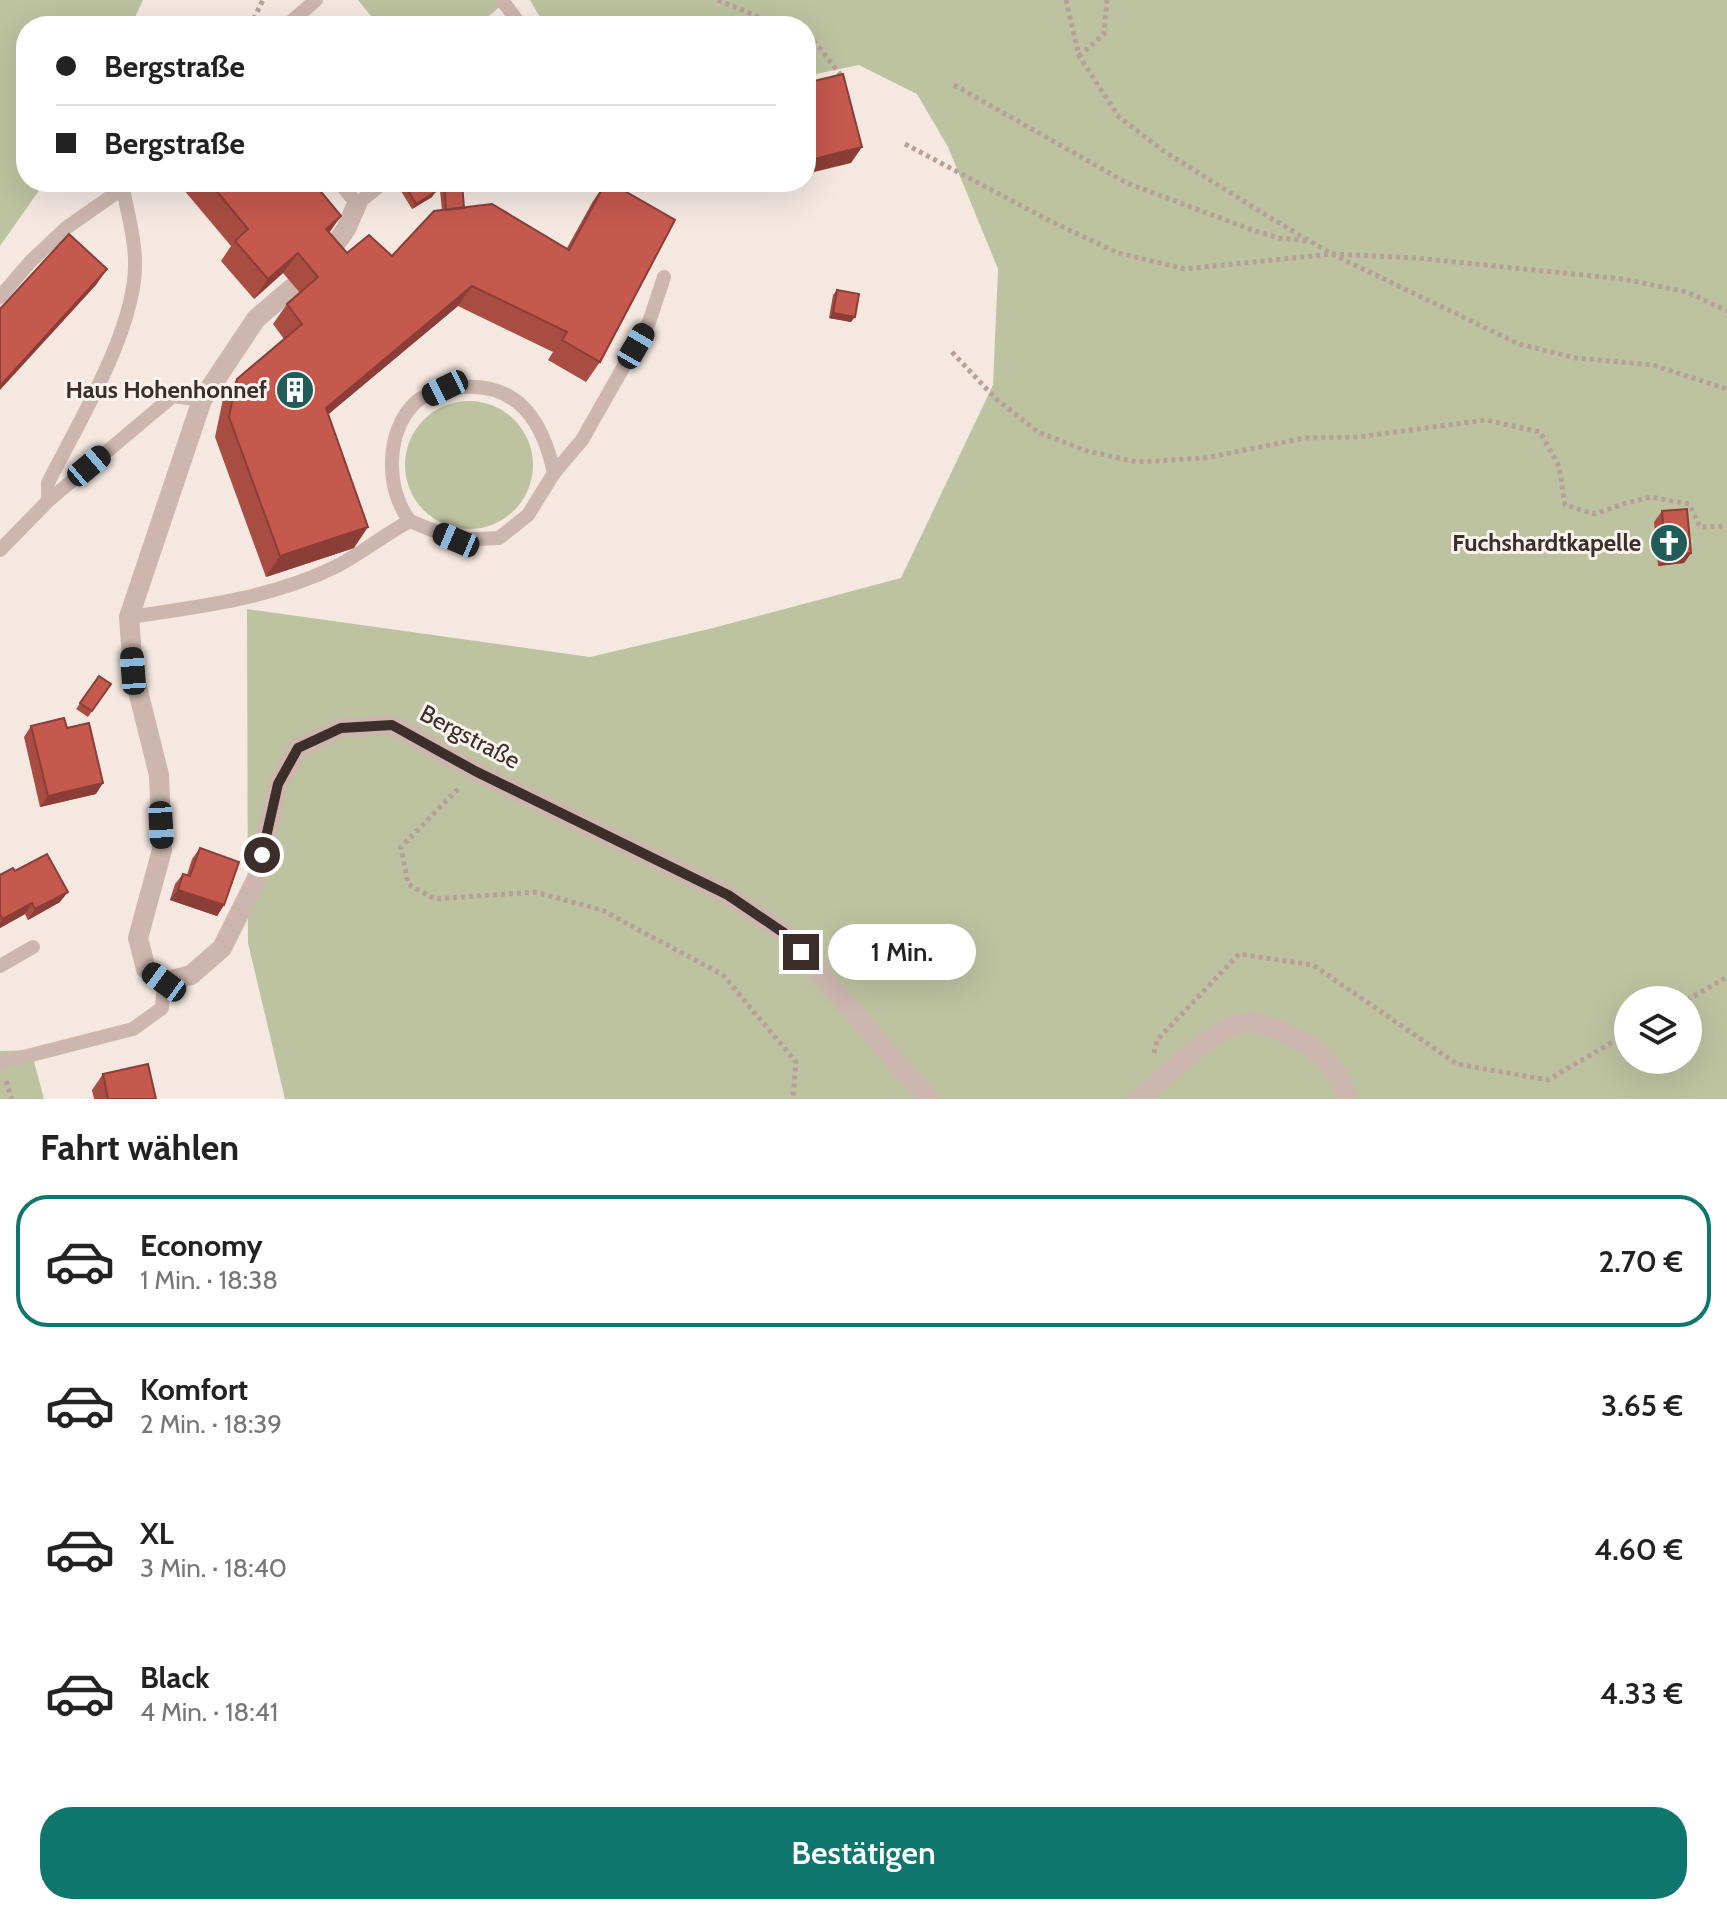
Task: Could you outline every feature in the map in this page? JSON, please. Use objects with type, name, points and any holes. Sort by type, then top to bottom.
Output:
[{"type":"street","points":[[324,260],[346,229],[357,204]]},
{"type":"street","points":[[164,982],[146,969],[138,938],[162,850],[159,775],[133,671],[129,617],[202,400],[256,319],[292,288]]},
{"type":"street","name":"Bergstraße","points":[[164,982],[191,975],[222,948],[257,878],[278,784],[298,748],[341,728],[392,725],[475,771],[728,895],[784,933],[929,1099]]},
{"type":"street","points":[[1138,1099],[1214,1034],[1249,1022],[1285,1032],[1317,1050],[1345,1085],[1347,1099]]},
{"type":"lane","points":[[298,16],[316,0]]},
{"type":"lane","points":[[0,297],[30,262],[66,228],[115,192]]},
{"type":"lane","points":[[48,501],[48,483],[124,326],[133,292],[135,261],[126,192]]},
{"type":"lane","points":[[347,192],[357,204],[372,192]]},
{"type":"lane","points":[[554,473],[547,441],[526,410],[505,393],[474,386],[445,388],[416,401],[401,423],[391,457],[400,508],[410,521],[456,540],[499,538],[528,515],[554,473],[582,440],[649,322],[664,277]]},
{"type":"lane","points":[[0,550],[48,501],[173,396],[202,400]]},
{"type":"lane","points":[[129,617],[221,603],[302,581],[339,565],[410,521]]},
{"type":"lane","points":[[0,966],[33,947]]},
{"type":"lane","points":[[0,1063],[133,1029],[162,1008],[164,982]]},
{"type":"path","points":[[718,0],[757,16]]},
{"type":"path","points":[[1066,0],[1079,56],[1119,117],[1165,152],[1332,254],[1519,344],[1576,358],[1653,365],[1727,389]]},
{"type":"path","points":[[1079,56],[1104,34],[1107,0]]},
{"type":"path","points":[[816,43],[844,79]]},
{"type":"path","points":[[954,85],[1127,183],[1278,238],[1311,241]]},
{"type":"path","points":[[905,144],[1052,222],[1118,253],[1185,269],[1332,254],[1416,258],[1623,279],[1687,292],[1727,311]]},
{"type":"path","points":[[952,352],[995,398],[1038,432],[1112,457],[1137,462],[1205,458],[1305,438],[1358,437],[1486,420],[1540,432],[1559,466],[1565,505],[1595,514],[1651,497],[1689,504],[1700,527],[1727,526]]},
{"type":"path","points":[[475,771],[401,847],[408,884],[435,899],[535,892],[602,910],[723,975],[796,1062],[793,1099]]},
{"type":"path","points":[[1153,1054],[1157,1040],[1239,954],[1313,965],[1457,1064],[1548,1080],[1614,1041]]},
{"type":"path","points":[[1702,991],[1727,977]]},
{"type":"green space","points":[[0,0],[143,0],[136,16],[16,16],[16,192],[38,192],[0,246]]},
{"type":"green space","points":[[358,0],[507,0],[489,16],[371,16]]},
{"type":"green space","points":[[530,0],[1727,0],[1727,1099],[285,1099],[248,943],[247,609],[590,657],[901,578],[993,385],[998,269],[948,147],[917,94],[859,65],[816,74],[816,16],[539,16]]},
{"type":"green space","points":[[469,401],[494,406],[515,419],[528,440],[533,465],[528,490],[515,511],[494,524],[469,529],[444,524],[423,511],[410,490],[405,465],[410,440],[423,419],[444,406]]},
{"type":"green space","points":[[31,1050],[44,1099],[0,1099],[0,1051]]},
{"type":"building","points":[[843,74],[862,147],[816,158],[816,81]]},
{"type":"building","name":"Haus Hohenhonnef","points":[[217,192],[321,192],[341,216],[326,229],[347,253],[369,235],[392,256],[434,211],[492,204],[569,250],[601,192],[626,192],[675,220],[600,362],[562,340],[567,332],[472,286],[326,408],[368,527],[280,556],[229,417],[237,379],[302,324],[287,304],[318,277],[298,253],[268,279],[235,241],[248,229]]},
{"type":"building","points":[[409,192],[435,192],[416,204]]},
{"type":"building","points":[[445,192],[463,192],[464,208],[446,210]]},
{"type":"building","points":[[69,234],[107,269],[0,386],[0,309]]},
{"type":"building","points":[[837,290],[859,294],[855,317],[833,313]]},
{"type":"building","points":[[1687,509],[1691,553],[1666,555],[1662,511]]},
{"type":"building","points":[[99,676],[111,684],[92,711],[80,703]]},
{"type":"building","points":[[64,718],[67,728],[89,723],[103,783],[48,796],[31,726]]},
{"type":"building","points":[[200,848],[239,862],[224,905],[178,890],[183,874],[190,876]]},
{"type":"building","points":[[47,854],[68,892],[35,909],[32,903],[3,919],[0,915],[0,875],[13,868],[15,871]]},
{"type":"building","points":[[148,1064],[156,1099],[108,1099],[103,1074]]},
{"type":"place","name":"Haus Hohenhonnef","points":[[295,390]]},
{"type":"place","name":"Fuchshardtkapelle","points":[[1669,543]]},
{"type":"route","points":[[262,855],[278,784],[298,748],[341,728],[392,725],[475,771],[728,895],[784,933],[801,952]]}]
